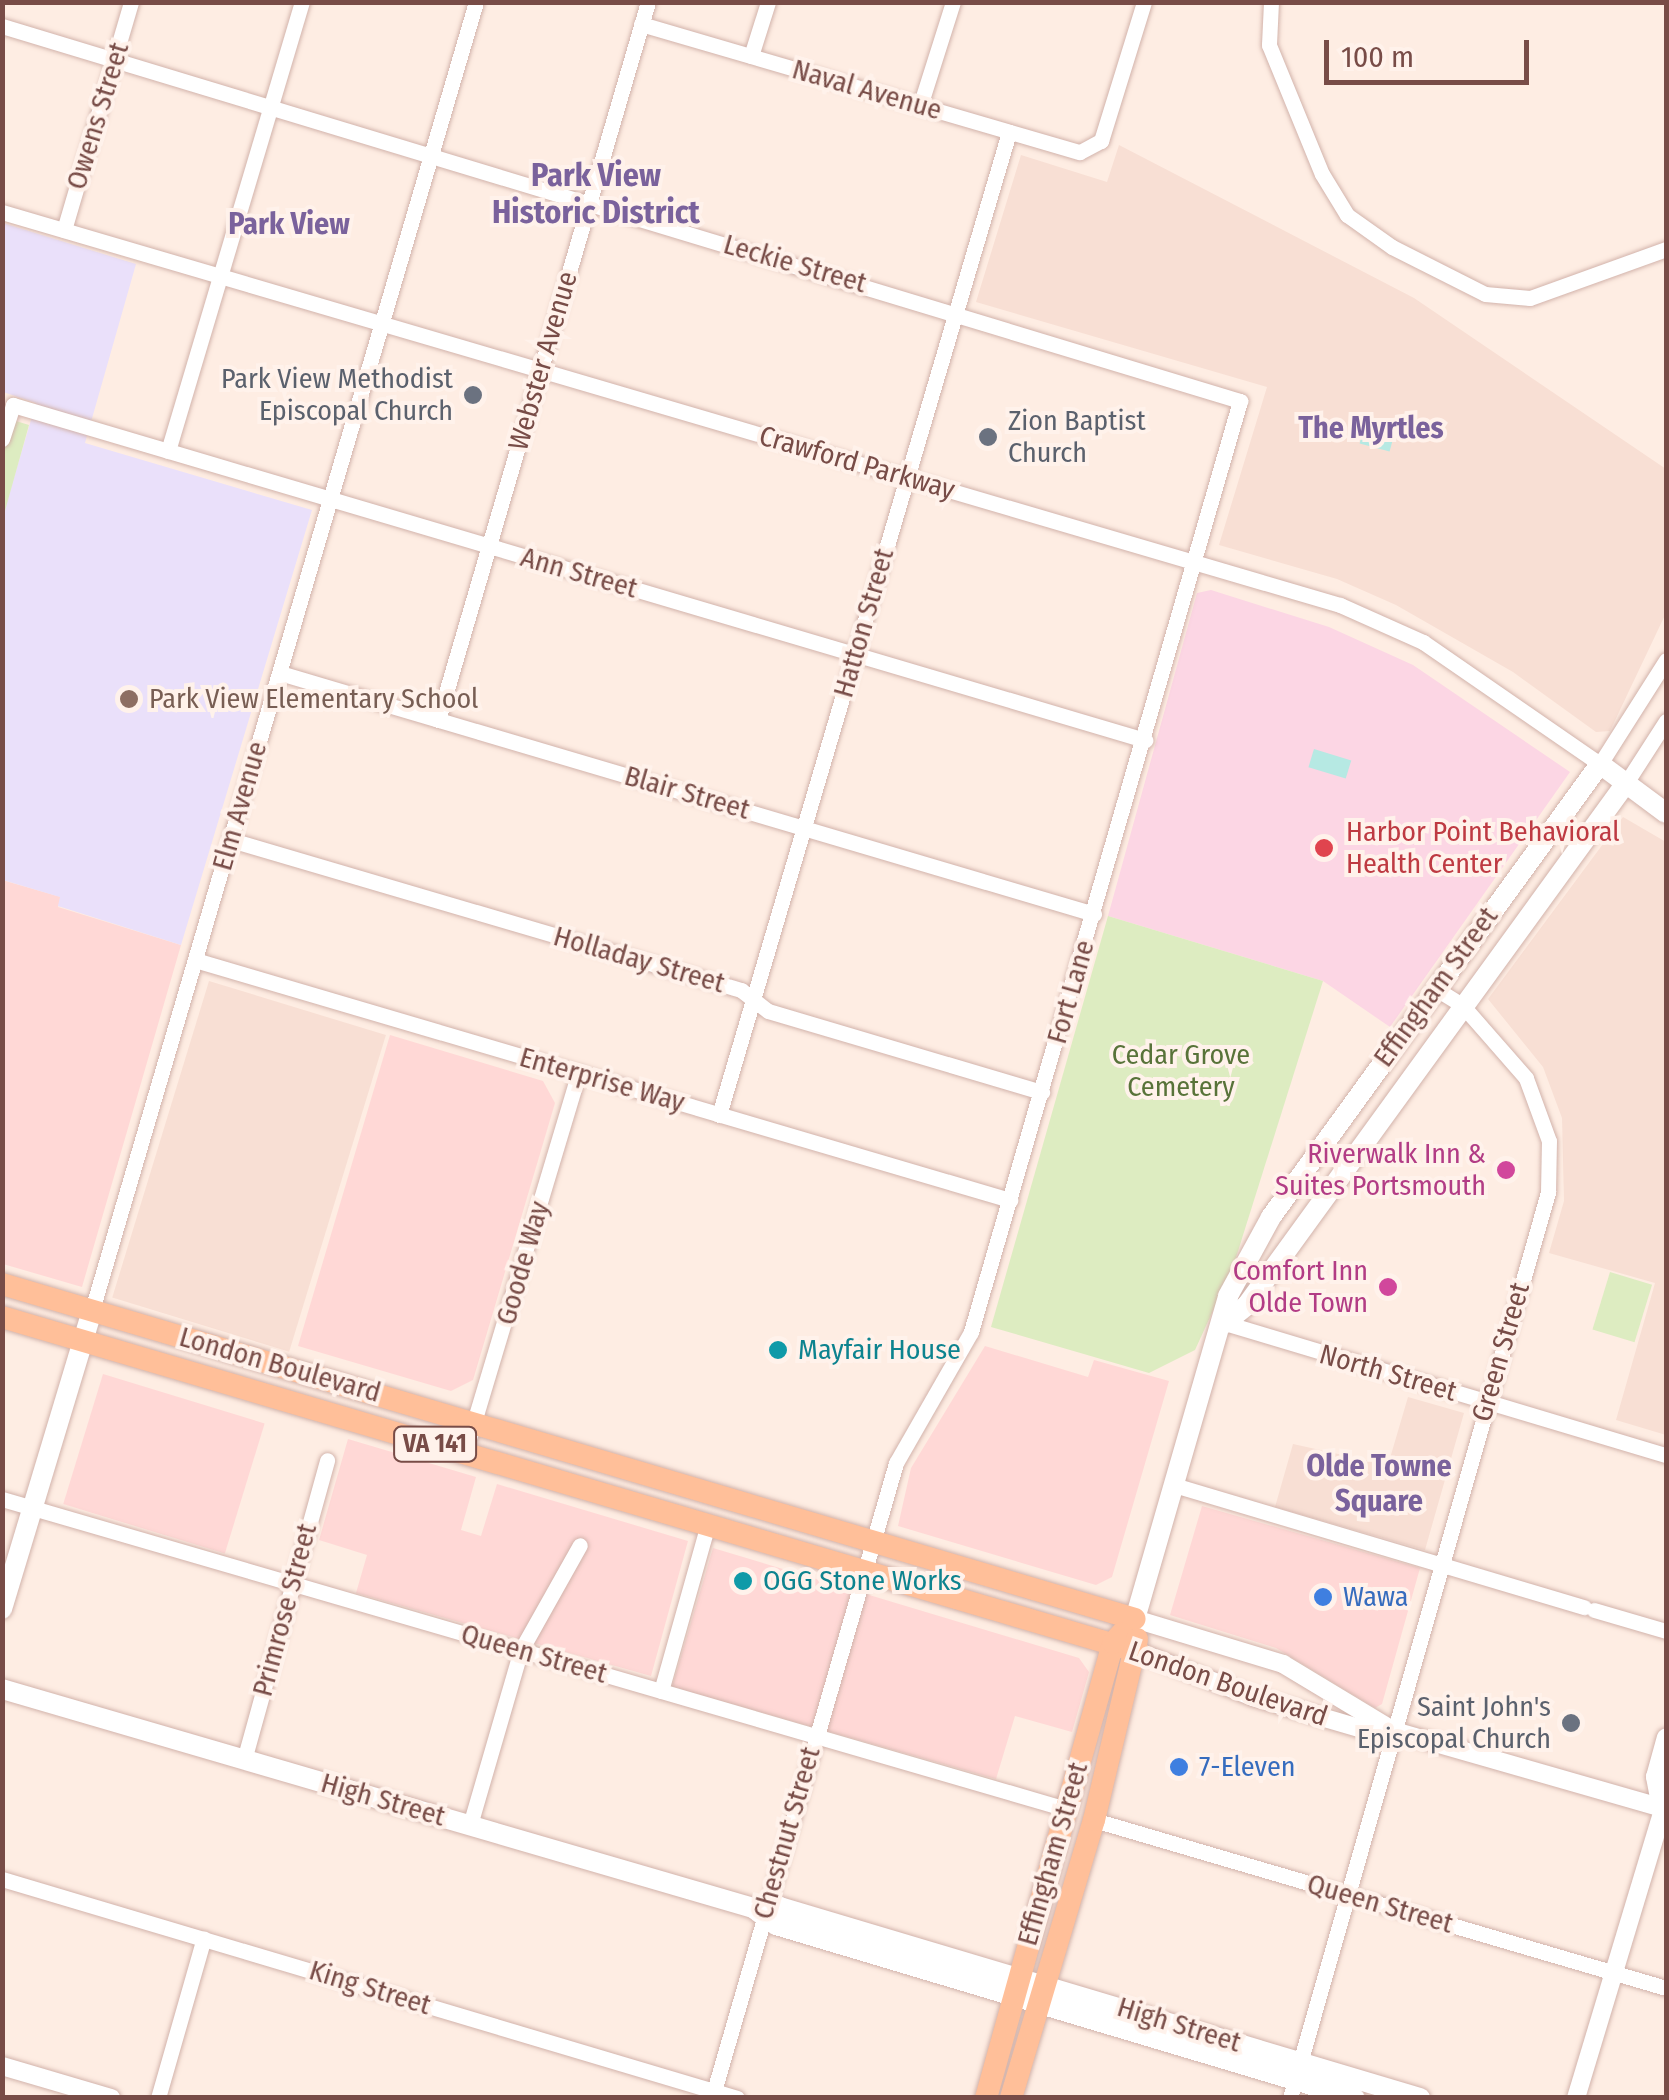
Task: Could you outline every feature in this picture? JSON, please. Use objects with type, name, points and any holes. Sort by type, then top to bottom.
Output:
[{"type":"main road","name":"Crawford Parkway","points":[[1600,764],[1666,812]]},
{"type":"main road","name":"Effingham Street","points":[[1011,2098],[1094,1820],[1139,1652],[1135,1619],[1225,1323],[1228,1296],[1271,1216],[1600,764]]},
{"type":"main road","name":"Effingham Street","points":[[1225,1323],[1247,1305],[1626,782]]},
{"type":"main road","name":"London Boulevard","points":[[2,1284],[1135,1619]]},
{"type":"main road","name":"Elm Avenue","points":[[2,1609],[88,1342],[92,1310]]},
{"type":"main road","name":"London Boulevard","points":[[2,1317],[1139,1652]]},
{"type":"main road","name":"Effingham Street","points":[[986,2098],[1113,1644],[1135,1619]]},
{"type":"main road","name":"High Street","points":[[2,1689],[764,1912],[775,1924],[1016,1986],[1355,2098]]},
{"type":"main road","name":"High Street","points":[[1295,2079],[1420,2098]]},
{"type":"street","name":"Owens Street","points":[[64,230],[131,2]]},
{"type":"street","points":[[168,451],[302,2]]},
{"type":"street","name":"Elm Avenue","points":[[92,1310],[476,2]]},
{"type":"street","name":"Webster Avenue","points":[[438,720],[648,2]]},
{"type":"street","points":[[751,56],[768,2]]},
{"type":"street","points":[[920,106],[953,2]]},
{"type":"street","name":"Naval Avenue","points":[[642,24],[1080,152],[1093,150],[1144,2]]},
{"type":"street","points":[[1272,2],[1269,45],[1322,174],[1348,215],[1392,247],[1485,294],[1530,298],[1666,250]]},
{"type":"street","name":"Leckie Street","points":[[2,26],[1240,401]]},
{"type":"street","name":"Hatton Street","points":[[719,1114],[1010,132]]},
{"type":"street","name":"Crawford Parkway","points":[[2,212],[1340,605],[1422,642],[1600,764]]},
{"type":"street","name":"Fort Lane","points":[[862,1569],[896,1462],[971,1332],[1198,562],[1240,401]]},
{"type":"street","name":"Ann Street","points":[[2,440],[13,405],[1145,740]]},
{"type":"street","name":"Effingham Street","points":[[1600,764],[1666,660]]},
{"type":"street","name":"Blair Street","points":[[280,674],[1094,914]]},
{"type":"street","name":"Effingham Street","points":[[1626,782],[1666,722]]},
{"type":"street","name":"Holladay Street","points":[[230,840],[741,990],[768,1011],[1042,1092]]},
{"type":"street","name":"Enterprise Way","points":[[195,960],[1010,1200]]},
{"type":"street","name":"Green Street","points":[[1295,2079],[1548,1192],[1548,1141],[1526,1078],[1462,1005],[1434,988]]},
{"type":"street","name":"Goode Way","points":[[465,1452],[579,1073]]},
{"type":"street","name":"North Street","points":[[1225,1323],[1666,1455]]},
{"type":"street","name":"Primrose Street","points":[[244,1760],[327,1460]]},
{"type":"street","points":[[1174,1486],[1666,1631]]},
{"type":"street","name":"Queen Street","points":[[2,1499],[1066,1809]]},
{"type":"street","points":[[661,1691],[708,1524]]},
{"type":"street","points":[[470,1825],[521,1650],[580,1545]]},
{"type":"street","name":"Chestnut Street","points":[[713,2094],[862,1569]]},
{"type":"street","name":"London Boulevard","points":[[1135,1619],[1284,1664],[1394,1731]]},
{"type":"street","name":"London Boulevard","points":[[1139,1652],[1253,1697],[1373,1732],[1394,1731]]},
{"type":"street","points":[[1394,1731],[1665,1805]]},
{"type":"street","points":[[1576,2098],[1665,1805],[1656,1777],[1666,1737]]},
{"type":"street","name":"Queen Street","points":[[1094,1820],[1666,1988]]},
{"type":"street","name":"King Street","points":[[2,1879],[713,2094],[737,2098]]},
{"type":"street","points":[[158,2098],[204,1938]]},
{"type":"street","points":[[2,2066],[111,2098]]},
{"type":"shaded area","points":[[1119,145],[1414,298],[1666,469],[1666,613],[1610,731],[1596,732],[1513,672],[1396,605],[1337,579],[1219,545],[1267,387],[976,302],[1021,155],[1107,182]]},
{"type":"shaded area","name":"Park View Elementary School","points":[[3,223],[136,264],[85,443],[312,510],[181,945],[58,906],[60,897],[3,880],[2,518],[36,403],[3,392]]},
{"type":"shaded area","name":"Harbor Point Behavioral Health Center","points":[[1211,590],[1329,627],[1413,665],[1570,772],[1390,1027],[1323,981],[1108,916],[1197,593]]},
{"type":"shaded area","points":[[1623,817],[1666,842],[1666,1435],[1616,1420],[1655,1283],[1549,1253],[1564,1201],[1562,1118],[1543,1067],[1488,999]]},
{"type":"shaded area","points":[[2,880],[61,897],[58,907],[181,945],[82,1287],[3,1264]]},
{"type":"shaded area","points":[[209,981],[386,1035],[289,1352],[112,1298]]},
{"type":"shaded area","points":[[390,1035],[543,1081],[555,1103],[473,1380],[451,1391],[298,1346]]},
{"type":"shaded area","points":[[985,1346],[1088,1377],[1094,1360],[1169,1381],[1112,1577],[1096,1585],[898,1526],[911,1468]]},
{"type":"shaded area","points":[[103,1374],[265,1423],[225,1553],[63,1504]]},
{"type":"shaded area","points":[[1408,1397],[1464,1413],[1425,1550],[1275,1507],[1293,1444],[1388,1465]]},
{"type":"shaded area","points":[[348,1439],[476,1477],[461,1530],[481,1536],[497,1484],[688,1541],[651,1676],[356,1593],[367,1555],[319,1540]]},
{"type":"shaded area","points":[[1202,1506],[1420,1568],[1382,1704],[1375,1708],[1276,1648],[1170,1615]]},
{"type":"shaded area","points":[[713,1548],[1079,1658],[1089,1672],[1072,1732],[1015,1716],[996,1779],[672,1687]]},
{"type":"green space","points":[[3,417],[29,425],[3,518]]},
{"type":"green space","name":"Cedar Grove Cemetery","points":[[1108,916],[1323,981],[1233,1267],[1195,1350],[1149,1373],[991,1327]]},
{"type":"green space","points":[[1610,1272],[1652,1285],[1635,1342],[1592,1329]]},
{"type":"water","points":[[1363,431],[1393,439],[1390,452],[1360,444]]},
{"type":"water","points":[[1314,749],[1351,760],[1346,779],[1308,767]]},
{"type":"place","name":"Park View Methodist Episcopal Church","points":[[473,395]]},
{"type":"place","name":"Zion Baptist Church","points":[[988,437]]},
{"type":"place","name":"Park View Elementary School","points":[[129,699]]},
{"type":"place","name":"Harbor Point Behavioral Health Center","points":[[1324,848]]},
{"type":"place","name":"Riverwalk Inn & Suites Portsmouth","points":[[1506,1170]]},
{"type":"place","name":"Comfort Inn Olde Town","points":[[1388,1287]]},
{"type":"place","name":"Mayfair House","points":[[778,1350]]},
{"type":"place","name":"OGG Stone Works","points":[[743,1581]]},
{"type":"place","name":"Wawa","points":[[1323,1597]]},
{"type":"place","name":"Saint John's Episcopal Church","points":[[1571,1723]]},
{"type":"place","name":"7-Eleven","points":[[1179,1767]]},
{"type":"district","name":"Park View Historic District","points":[[596,194]]},
{"type":"district","name":"Park View","points":[[289,224]]},
{"type":"district","name":"The Myrtles","points":[[1371,428]]},
{"type":"district","name":"Olde Towne Square","points":[[1379,1483]]}]
